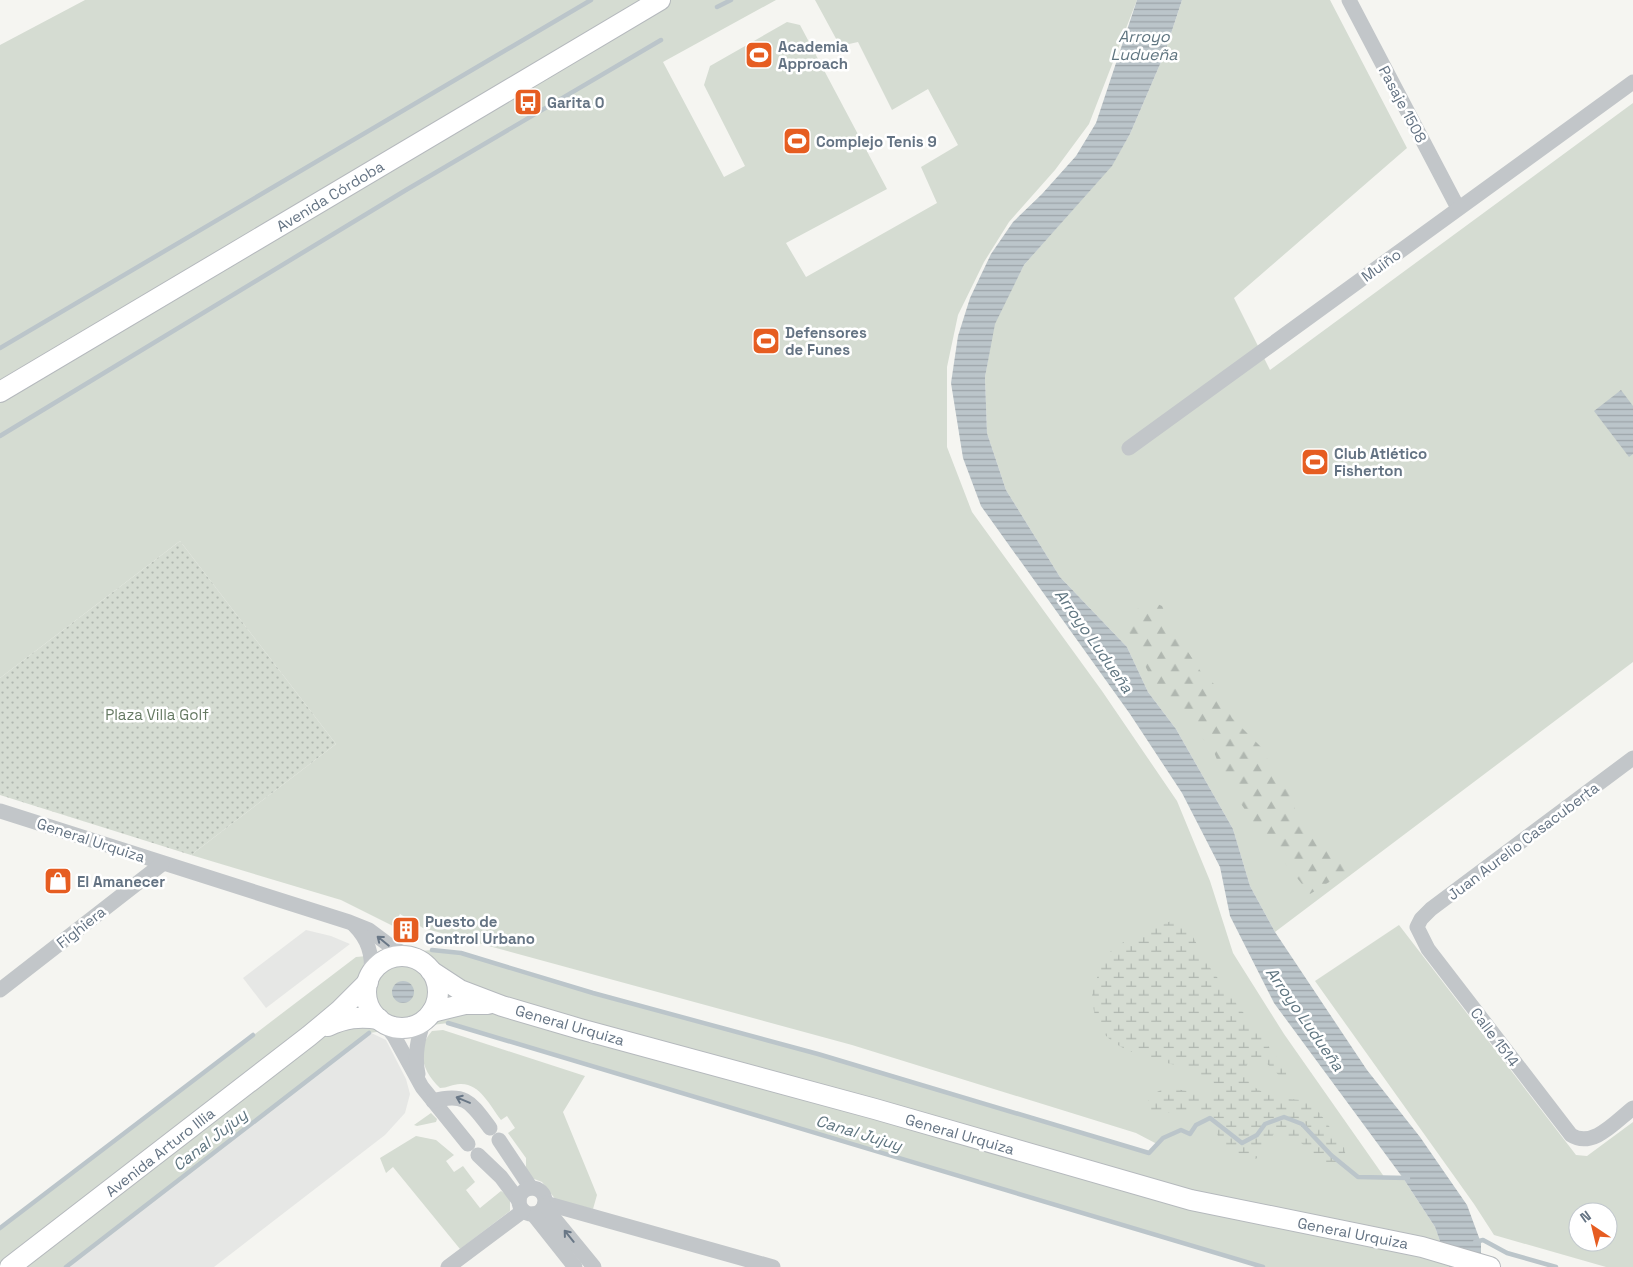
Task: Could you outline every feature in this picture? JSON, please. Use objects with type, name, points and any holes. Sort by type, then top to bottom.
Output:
[{"type":"main road","name":"Avenida Córdoba","points":[[0,392],[660,0]]},
{"type":"main road","points":[[400,956],[413,958],[431,971],[436,980],[438,992],[428,1016],[404,1028],[381,1021],[368,1001],[369,978],[389,959],[400,956]]},
{"type":"main road","name":"General Urquiza","points":[[431,971],[455,987],[502,1006],[1191,1200],[1422,1247],[1490,1267]]},
{"type":"main road","name":"Avenida Arturo Illia","points":[[10,1267],[308,1036],[339,1011],[369,978]]},
{"type":"main road","name":"General Urquiza","points":[[428,1016],[466,1004],[502,1006]]},
{"type":"main road","name":"Avenida Arturo Illia","points":[[308,1036],[346,1019],[361,1016],[381,1021]]},
{"type":"street","name":"Pasaje 1508","points":[[1349,0],[1458,208]]},
{"type":"street","name":"Muiño","points":[[1128,448],[1633,82]]},
{"type":"street","name":"Juan Aurelio Casacuberta","points":[[1417,927],[1421,919],[1431,909],[1633,758]]},
{"type":"street","name":"General Urquiza","points":[[0,811],[353,924],[369,930],[392,948],[413,958]]},
{"type":"street","name":"Fighiera","points":[[0,990],[162,864]]},
{"type":"street","points":[[353,924],[361,932],[371,952],[369,978]]},
{"type":"street","name":"Calle 1514","points":[[1417,927],[1428,949],[1563,1127],[1579,1140],[1588,1141],[1633,1108]]},
{"type":"street","points":[[422,1087],[416,1054],[418,1037],[428,1016]]},
{"type":"street","points":[[381,1021],[394,1036],[422,1087],[433,1101],[473,1150],[513,1191],[533,1207],[575,1267]]},
{"type":"street","points":[[433,1101],[448,1097],[464,1099],[472,1104],[531,1188],[541,1192],[533,1207],[448,1267]]},
{"type":"street","points":[[492,1169],[510,1156]]},
{"type":"street","points":[[531,1188],[521,1194],[594,1267]]},
{"type":"street","points":[[533,1207],[773,1267]]},
{"type":"shaded area","points":[[306,930],[331,936],[350,944],[266,1008],[243,978]]},
{"type":"shaded area","points":[[363,1029],[386,1040],[406,1079],[410,1094],[405,1113],[385,1135],[214,1267],[56,1267]]},
{"type":"green space","points":[[85,0],[776,0],[663,62],[724,177],[745,166],[704,85],[710,66],[787,22],[800,25],[887,189],[786,243],[806,277],[937,203],[921,167],[958,145],[928,89],[892,110],[858,42],[840,46],[815,0],[1137,0],[1089,124],[1055,170],[1009,222],[984,262],[958,315],[947,367],[947,447],[972,512],[1102,691],[1177,801],[1210,881],[1233,953],[1284,1034],[1385,1178],[1403,1178],[1435,1227],[1449,1267],[1263,1267],[448,1023],[369,1033],[66,1267],[0,1267],[0,1228],[356,957],[432,950],[461,953],[593,993],[818,1054],[1149,1153],[1157,1144],[1136,1133],[852,1045],[423,928],[400,914],[393,926],[341,900],[191,855],[336,744],[180,541],[0,678],[0,45]]},
{"type":"green space","name":"Club Atlético Fisherton","points":[[1182,0],[1330,0],[1407,148],[1234,298],[1270,370],[1633,103],[1633,662],[1275,932],[1250,886],[1233,829],[1176,729],[1148,692],[1127,647],[1060,577],[1006,490],[987,433],[985,377],[994,324],[1024,265],[1112,165],[1130,134],[1164,55]]},
{"type":"green space","name":"Plaza Villa Golf","points":[[180,541],[336,744],[191,855],[0,795],[0,678]]},
{"type":"green space","points":[[1151,601],[1162,606],[1170,624],[1201,672],[1214,684],[1232,718],[1264,750],[1272,772],[1293,796],[1296,817],[1303,831],[1320,834],[1320,845],[1336,850],[1350,869],[1310,894],[1260,832],[1225,780],[1214,752],[1151,678],[1126,626],[1134,611]]},
{"type":"green space","points":[[1176,919],[1186,924],[1208,965],[1286,1070],[1287,1083],[1262,1059],[1249,1061],[1243,1073],[1256,1088],[1272,1096],[1311,1101],[1344,1147],[1346,1157],[1337,1167],[1326,1164],[1301,1143],[1276,1131],[1256,1159],[1243,1159],[1227,1149],[1211,1124],[1205,1117],[1196,1112],[1180,1111],[1149,1114],[1147,1103],[1154,1094],[1162,1090],[1171,1089],[1211,1093],[1221,1090],[1208,1078],[1190,1070],[1130,1051],[1114,1042],[1101,1029],[1094,1011],[1092,992],[1102,963],[1117,946],[1136,935]]},
{"type":"green space","points":[[1399,925],[1576,1155],[1587,1156],[1633,1122],[1633,1267],[1606,1267],[1494,1235],[1474,1204],[1315,981]]},
{"type":"green space","points":[[443,1030],[585,1076],[563,1112],[597,1195],[593,1209],[556,1200],[542,1182],[529,1177],[526,1172],[526,1158],[508,1133],[515,1128],[507,1116],[501,1120],[479,1091],[473,1087],[460,1084],[440,1088],[434,1082],[423,1061],[424,1046],[432,1031]]},
{"type":"green space","points":[[431,1113],[437,1119],[436,1122],[414,1125]]},
{"type":"green space","points":[[416,1136],[436,1140],[454,1155],[446,1161],[454,1172],[463,1166],[475,1182],[466,1190],[480,1208],[501,1191],[510,1197],[510,1211],[460,1249],[393,1167],[386,1173],[380,1158]]},
{"type":"water","name":"Arroyo Ludueña","points":[[1137,0],[1182,0],[1164,55],[1130,134],[1112,166],[1024,265],[995,324],[985,377],[987,433],[1006,490],[1060,577],[1127,647],[1148,692],[1176,729],[1233,829],[1250,886],[1275,932],[1367,1070],[1420,1137],[1467,1205],[1481,1243],[1481,1267],[1449,1267],[1435,1227],[1403,1178],[1274,1003],[1230,916],[1220,867],[1182,793],[1130,714],[981,506],[963,458],[951,383],[958,336],[970,298],[991,254],[1013,222],[1042,194],[1076,156],[1096,123]]},
{"type":"water","points":[[1621,390],[1633,406],[1633,454],[1629,457],[1594,411]]},
{"type":"water","points":[[403,981],[411,984],[414,992],[411,1000],[403,1003],[395,1000],[392,992],[395,984]]},
{"type":"waterway","points":[[0,348],[591,0]]},
{"type":"waterway","points":[[717,7],[731,0]]},
{"type":"waterway","points":[[0,436],[406,190],[661,40]]},
{"type":"waterway","points":[[432,950],[461,953],[593,993],[818,1054],[1149,1153],[1163,1138],[1181,1130],[1190,1134],[1196,1125],[1210,1118],[1242,1143],[1257,1135],[1265,1124],[1284,1117],[1302,1124],[1331,1155],[1358,1177],[1408,1178]]},
{"type":"waterway","name":"Canal Jujuy","points":[[448,1023],[1263,1267]]},
{"type":"waterway","name":"Canal Jujuy","points":[[66,1267],[369,1033]]},
{"type":"waterway","points":[[0,1228],[253,1035]]},
{"type":"waterway","points":[[1475,1242],[1483,1240],[1507,1253],[1556,1267]]},
{"type":"place","name":"Academia Approach","points":[[759,55]]},
{"type":"place","name":"Garita 0","points":[[528,102]]},
{"type":"place","name":"Complejo Tenis 9","points":[[797,141]]},
{"type":"place","name":"Defensores de Funes","points":[[766,341]]},
{"type":"place","name":"Club Atlético Fisherton","points":[[1315,462]]},
{"type":"place","name":"El Amanecer","points":[[58,881]]},
{"type":"place","name":"Puesto de Control Urbano","points":[[406,930]]}]
